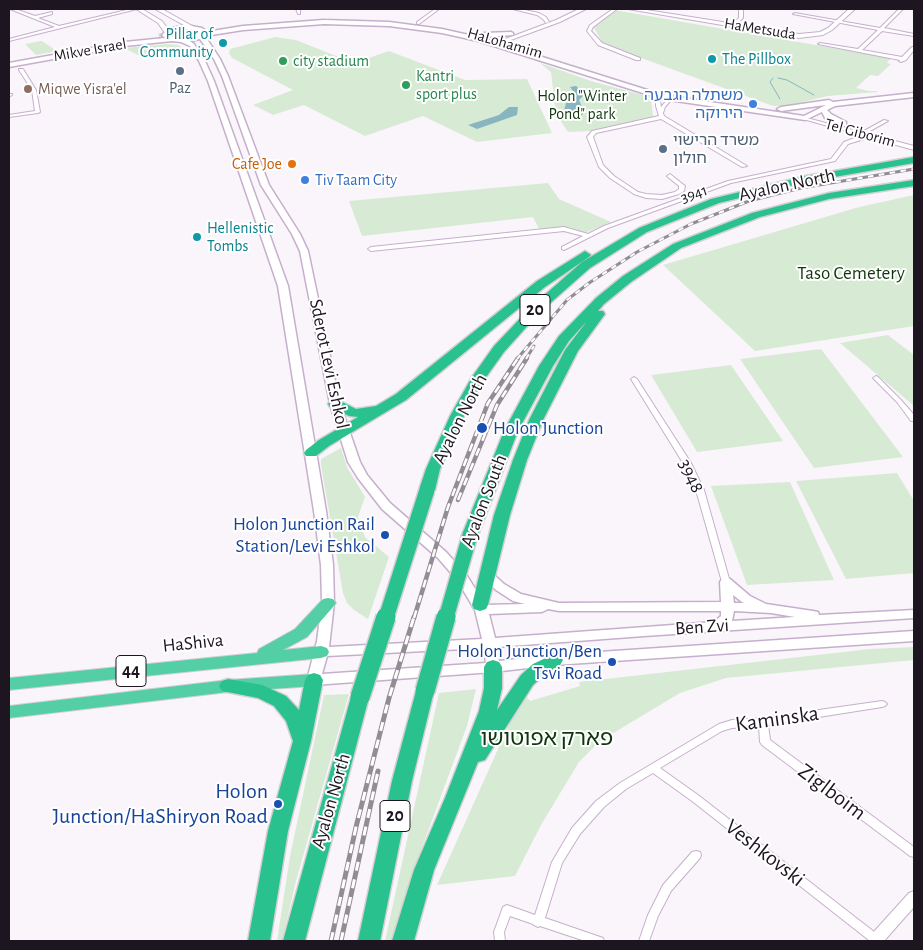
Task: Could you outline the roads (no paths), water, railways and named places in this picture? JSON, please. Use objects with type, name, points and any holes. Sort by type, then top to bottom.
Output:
[{"type":"highway","name":"Ayalon North","points":[[294,941],[360,697],[433,469],[457,416],[477,380],[499,349],[544,300],[586,265],[613,247],[666,220],[716,202],[806,179],[914,160]]},
{"type":"highway","name":"Ayalon South","points":[[368,941],[402,781],[425,691],[470,535],[511,431],[538,380],[564,339],[606,295],[651,262],[677,246],[734,222],[779,208],[828,196],[914,183]]},
{"type":"highway","points":[[311,454],[385,408],[418,384],[541,284],[587,253],[610,240],[659,219],[716,202]]},
{"type":"highway","points":[[480,608],[487,574],[520,460],[536,420],[572,350],[587,328],[612,298],[638,275],[677,246]]},
{"type":"highway","points":[[336,404],[354,413],[385,408]]},
{"type":"highway","points":[[253,658],[295,637],[328,603]]},
{"type":"highway","name":"HaShiva","points":[[9,684],[321,652]]},
{"type":"highway","points":[[455,798],[500,719],[527,680],[539,669],[554,660]]},
{"type":"highway","points":[[403,941],[424,870],[455,798],[488,711],[493,688],[493,667]]},
{"type":"highway","points":[[259,941],[278,831],[302,740],[314,680]]},
{"type":"highway","name":"44","points":[[9,712],[228,686],[314,680]]},
{"type":"highway","points":[[228,686],[262,692],[280,701],[294,717],[302,740]]},
{"type":"main road","points":[[178,19],[201,25],[228,26]]},
{"type":"main road","name":"HaLohamim","points":[[198,31],[289,19],[418,24],[486,38],[613,82],[662,96],[781,109],[805,116]]},
{"type":"main road","points":[[216,30],[331,20]]},
{"type":"main road","name":"HaLohamim","points":[[198,31],[331,20],[405,26],[486,38]]},
{"type":"main road","name":"Mikve Israel","points":[[9,63],[167,32],[177,28],[198,31]]},
{"type":"main road","points":[[183,40],[198,31]]},
{"type":"main road","name":"Sderot Levi Eshkol","points":[[198,31],[221,67],[265,185],[296,234],[304,251],[336,404],[357,468],[391,512],[426,539],[462,577],[480,608],[490,643],[493,667]]},
{"type":"main road","points":[[167,32],[165,35],[172,39]]},
{"type":"main road","points":[[486,38],[511,34]]},
{"type":"main road","points":[[519,35],[514,41],[519,46]]},
{"type":"main road","points":[[9,63],[159,37]]},
{"type":"main road","name":"Mikve Israel","points":[[9,63],[125,44],[172,39],[183,40]]},
{"type":"main road","name":"Sderot Levi Eshkol","points":[[183,40],[190,44],[202,61],[213,86],[280,275],[311,454],[327,565],[328,603],[321,652],[314,680]]},
{"type":"main road","name":"HaLohamim","points":[[496,41],[504,41],[671,96],[805,116],[814,115],[823,108],[839,103],[914,95]]},
{"type":"main road","points":[[125,44],[172,42],[194,50]]},
{"type":"main road","points":[[781,109],[914,91]]},
{"type":"main road","points":[[805,116],[817,106],[831,102]]},
{"type":"main road","points":[[823,108],[828,116],[846,127]]},
{"type":"main road","points":[[487,574],[500,587],[517,598],[559,607]]},
{"type":"main road","points":[[718,626],[727,618],[726,582]]},
{"type":"main road","points":[[726,582],[746,599],[771,610]]},
{"type":"main road","points":[[480,608],[665,604],[771,610],[842,618]]},
{"type":"main road","name":"Ben Zvi","points":[[490,643],[914,614]]},
{"type":"main road","name":"Ben Zvi","points":[[493,667],[554,660],[914,636]]},
{"type":"main road","name":"44","points":[[321,652],[490,643]]},
{"type":"main road","name":"44","points":[[314,680],[493,667]]},
{"type":"street","points":[[12,9],[60,28]]},
{"type":"street","points":[[9,40],[135,9]]},
{"type":"street","points":[[139,9],[160,22],[167,32]]},
{"type":"street","points":[[158,9],[198,31]]},
{"type":"street","points":[[418,24],[437,9]]},
{"type":"street","points":[[516,9],[538,14],[545,18],[547,22]]},
{"type":"street","points":[[496,41],[547,22],[572,9]]},
{"type":"street","points":[[504,41],[558,21],[583,9]]},
{"type":"street","points":[[615,9],[591,26],[589,31],[600,44],[638,59]]},
{"type":"street","name":"HaMetsuda","points":[[630,9],[798,36],[821,34],[830,29],[852,9]]},
{"type":"street","points":[[733,25],[741,18],[741,9]]},
{"type":"street","points":[[800,9],[795,14],[914,35]]},
{"type":"street","points":[[859,51],[901,9]]},
{"type":"street","points":[[34,18],[51,13]]},
{"type":"street","points":[[820,44],[902,61],[914,48]]},
{"type":"street","points":[[9,116],[38,112],[34,90],[21,70]]},
{"type":"street","points":[[662,96],[658,101],[662,115],[744,166]]},
{"type":"street","points":[[662,115],[663,107],[671,96]]},
{"type":"street","points":[[662,115],[598,131],[592,133],[590,137],[601,166],[612,177],[636,193],[662,197],[682,190],[682,186],[670,176]]},
{"type":"street","name":"Tel Giborim","points":[[814,115],[874,137],[914,146]]},
{"type":"street","name":"Tel Giborim","points":[[805,116],[866,131],[914,146]]},
{"type":"street","points":[[866,131],[886,121]]},
{"type":"street","points":[[846,127],[853,134],[851,140]]},
{"type":"street","points":[[851,140],[874,137]]},
{"type":"street","name":"3941","points":[[564,248],[586,235],[664,204],[721,185],[833,160],[844,145],[851,140]]},
{"type":"street","points":[[371,249],[564,229],[586,235]]},
{"type":"street","points":[[876,378],[900,401],[914,419]]},
{"type":"street","name":"3948","points":[[634,379],[687,463],[700,490],[726,582]]},
{"type":"street","name":"Kaminska","points":[[538,922],[557,862],[576,831],[600,804],[623,786],[719,728],[732,724],[763,722],[882,704]]},
{"type":"street","name":"Ziglboim","points":[[763,722],[765,742],[914,854]]},
{"type":"street","name":"Veshkovski","points":[[653,768],[695,798],[876,941]]},
{"type":"street","points":[[644,941],[653,915],[667,888],[696,855]]},
{"type":"street","points":[[876,941],[914,897]]},
{"type":"street","points":[[500,941],[500,932],[507,910],[598,941]]},
{"type":"water","points":[[576,86],[585,94],[579,100],[584,112],[581,116],[566,116],[564,111],[566,103],[577,96],[570,87]]},
{"type":"water","points":[[509,107],[518,107],[517,115],[477,129],[468,125],[499,115]]},
{"type":"waterway","points":[[773,78],[770,82],[780,99]]},
{"type":"waterway","points":[[778,78],[787,80],[814,95]]},
{"type":"tunnel","points":[[159,37],[216,30]]},
{"type":"railway","points":[[517,359],[567,300],[589,283],[637,252],[691,224],[749,201],[801,188],[914,169]]},
{"type":"railway","points":[[526,359],[534,346]]},
{"type":"railway","points":[[414,618],[448,507],[488,403],[518,358]]},
{"type":"railway","points":[[458,500],[497,405],[527,358]]},
{"type":"railway","points":[[331,941],[356,827],[389,698],[414,617]]},
{"type":"railway","points":[[341,941],[378,771]]},
{"type":"place","name":"Pillar of Community","points":[[223,43]]},
{"type":"place","name":"The Pillbox","points":[[712,59]]},
{"type":"place","name":"city stadium","points":[[283,61]]},
{"type":"place","name":"Paz","points":[[180,71]]},
{"type":"place","name":"Kantri sport plus","points":[[406,85]]},
{"type":"place","name":"Miqwe Yisra'el","points":[[28,89]]},
{"type":"place","name":"משתלה הגבעה הירוקה","points":[[753,104]]},
{"type":"place","name":"משרד הרישוי חולון","points":[[663,149]]},
{"type":"place","name":"Cafe Joe","points":[[292,164]]},
{"type":"place","name":"Tiv Taam City","points":[[305,180]]},
{"type":"place","name":"Hellenistic Tombs","points":[[197,237]]},
{"type":"place","name":"Holon Junction","points":[[482,428]]},
{"type":"place","name":"Holon Junction Rail Station/Levi Eshkol","points":[[385,535]]},
{"type":"place","name":"Holon Junction/Ben Tsvi Road","points":[[612,662]]},
{"type":"place","name":"Holon Junction/HaShiryon Road","points":[[278,804]]},
{"type":"park label","name":"Holon \"Winter Pond\" park","points":[[582,105]]},
{"type":"park label","name":"Taso Cemetery","points":[[851,273]]},
{"type":"park label","name":"פארק אפוטושו","points":[[547,738]]}]
